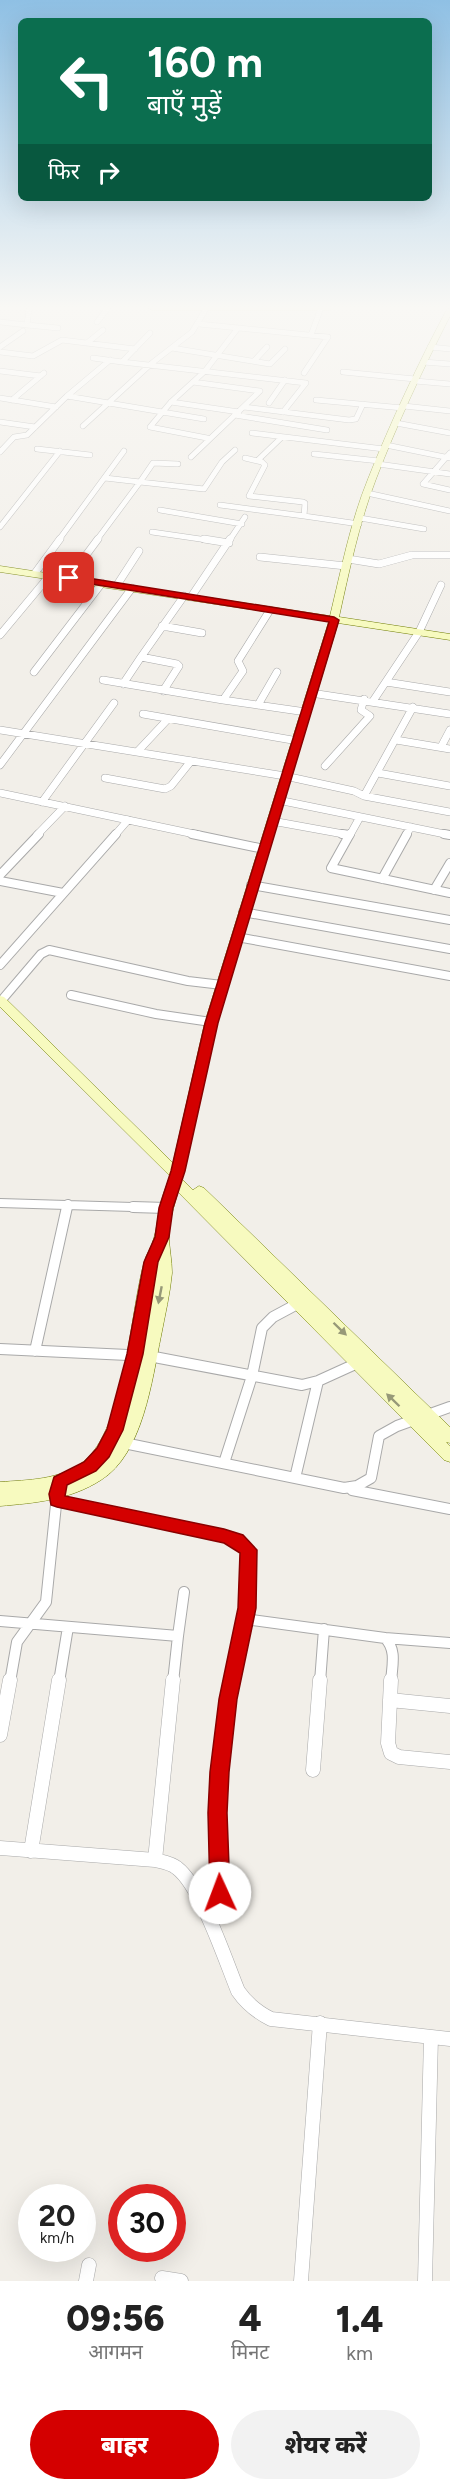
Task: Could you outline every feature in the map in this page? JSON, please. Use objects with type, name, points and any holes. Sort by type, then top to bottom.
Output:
[{"type":"main road","points":[[0,1489],[58,1492],[90,1466],[103,1452],[115,1430],[142,1355],[165,1268],[162,1237],[166,1208],[176,1176],[211,1023],[251,885],[298,741],[334,620],[347,562],[367,493],[400,414]]},
{"type":"main road","points":[[0,568],[450,637]]},
{"type":"main road","points":[[1,1000],[421,1417],[450,1456]]},
{"type":"main road","points":[[0,1499],[58,1492],[99,1474],[114,1461],[133,1423],[142,1355]]},
{"type":"main road","points":[[421,1417],[450,1437]]},
{"type":"street","points":[[0,452],[14,437],[26,436],[48,414]]},
{"type":"street","points":[[83,426],[97,414]]},
{"type":"street","points":[[161,414],[151,428],[207,438]]},
{"type":"street","points":[[177,414],[204,419]]},
{"type":"street","points":[[191,457],[207,438],[236,414]]},
{"type":"street","points":[[239,414],[327,430]]},
{"type":"street","points":[[272,436],[282,423],[284,414]]},
{"type":"street","points":[[305,414],[349,420],[356,418],[358,414]]},
{"type":"street","points":[[0,422],[35,427]]},
{"type":"street","points":[[396,423],[450,433]]},
{"type":"street","points":[[252,433],[449,456]]},
{"type":"street","points":[[258,460],[282,437]]},
{"type":"street","points":[[37,449],[90,455]]},
{"type":"street","points":[[105,478],[204,489],[222,462],[235,450]]},
{"type":"street","points":[[0,527],[60,451]]},
{"type":"street","points":[[35,573],[124,451]]},
{"type":"street","points":[[314,454],[450,474]]},
{"type":"street","points":[[449,456],[423,484],[450,490]]},
{"type":"street","points":[[245,458],[258,460],[265,465],[248,494],[304,503],[304,516]]},
{"type":"street","points":[[69,578],[153,463],[178,464]]},
{"type":"street","points":[[367,493],[450,511]]},
{"type":"street","points":[[220,505],[424,529]]},
{"type":"street","points":[[160,510],[242,524]]},
{"type":"street","points":[[123,684],[162,627],[229,543],[245,517]]},
{"type":"street","points":[[152,532],[229,543]]},
{"type":"street","points":[[117,585],[140,551]]},
{"type":"street","points":[[260,557],[379,564],[412,555],[450,555]]},
{"type":"street","points":[[0,635],[50,575]]},
{"type":"street","points":[[34,672],[102,582]]},
{"type":"street","points":[[373,700],[419,632],[441,585]]},
{"type":"street","points":[[0,765],[132,588]]},
{"type":"street","points":[[223,700],[243,671],[238,661],[270,610]]},
{"type":"street","points":[[162,627],[202,633]]},
{"type":"street","points":[[141,657],[178,665],[163,690]]},
{"type":"street","points":[[258,705],[277,672]]},
{"type":"street","points":[[103,680],[306,712]]},
{"type":"street","points":[[386,682],[450,692]]},
{"type":"street","points":[[311,693],[373,700],[450,714]]},
{"type":"street","points":[[325,766],[370,716],[361,710],[364,699]]},
{"type":"street","points":[[42,801],[114,703]]},
{"type":"street","points":[[364,796],[412,707]]},
{"type":"street","points":[[143,714],[298,741]]},
{"type":"street","points":[[138,751],[168,719]]},
{"type":"street","points":[[441,747],[450,729]]},
{"type":"street","points":[[0,730],[285,776],[354,791],[364,796],[450,812]]},
{"type":"street","points":[[396,740],[450,749]]},
{"type":"street","points":[[105,778],[165,789],[171,786],[191,761]]},
{"type":"street","points":[[378,773],[450,786]]},
{"type":"street","points":[[0,793],[264,849]]},
{"type":"street","points":[[278,800],[450,835]]},
{"type":"street","points":[[0,875],[65,806]]},
{"type":"street","points":[[360,817],[331,868],[450,892]]},
{"type":"street","points":[[0,965],[128,820]]},
{"type":"street","points":[[272,821],[349,835]]},
{"type":"street","points":[[382,879],[411,827]]},
{"type":"street","points":[[434,890],[450,862]]},
{"type":"street","points":[[0,881],[63,893]]},
{"type":"street","points":[[251,885],[450,920]]},
{"type":"street","points":[[243,912],[450,949]]},
{"type":"street","points":[[237,937],[450,976]]},
{"type":"street","points":[[1,1000],[41,954],[49,950],[188,981],[222,985]]},
{"type":"street","points":[[71,995],[156,1014],[211,1023]]},
{"type":"street","points":[[0,1203],[166,1208]]},
{"type":"street","points":[[35,1351],[68,1204]]},
{"type":"street","points":[[224,1463],[252,1376],[262,1328],[273,1317],[303,1300]]},
{"type":"street","points":[[0,1349],[142,1355],[302,1385],[318,1382],[363,1360]]},
{"type":"street","points":[[295,1478],[318,1382]]},
{"type":"street","points":[[344,1488],[365,1485],[370,1480],[376,1467],[379,1436],[450,1407]]},
{"type":"street","points":[[124,1443],[450,1509]]},
{"type":"street","points":[[0,1735],[17,1642],[20,1635],[39,1615],[46,1602],[58,1492],[237,1540],[249,1550],[247,1608],[228,1699],[219,1772],[217,1813],[220,1893]]},
{"type":"street","points":[[155,1860],[184,1592]]},
{"type":"street","points":[[247,1608],[252,1620],[385,1638],[450,1643]]},
{"type":"street","points":[[0,1621],[178,1636]]},
{"type":"street","points":[[31,1851],[68,1627]]},
{"type":"street","points":[[313,1770],[324,1629]]},
{"type":"street","points":[[385,1638],[391,1644],[393,1651],[388,1743],[391,1753],[399,1757],[450,1762]]},
{"type":"street","points":[[390,1700],[450,1706]]},
{"type":"street","points":[[0,1848],[155,1860],[171,1864],[182,1872],[193,1889],[247,2005],[257,2013],[271,2019],[450,2039]]},
{"type":"street","points":[[301,2281],[320,2023]]},
{"type":"street","points":[[425,2281],[431,2037]]},
{"type":"street","points":[[86,2281],[89,2265]]},
{"type":"street","points":[[162,2278],[181,2281]]},
{"type":"route","points":[[69,578],[334,620],[298,741],[251,885],[211,1023],[178,1171],[166,1208],[162,1237],[151,1262],[135,1354],[115,1430],[103,1452],[90,1466],[76,1475],[59,1481],[57,1494],[57,1501],[224,1536],[237,1540],[249,1550],[247,1608],[228,1699],[219,1772],[217,1813],[220,1893]]}]
